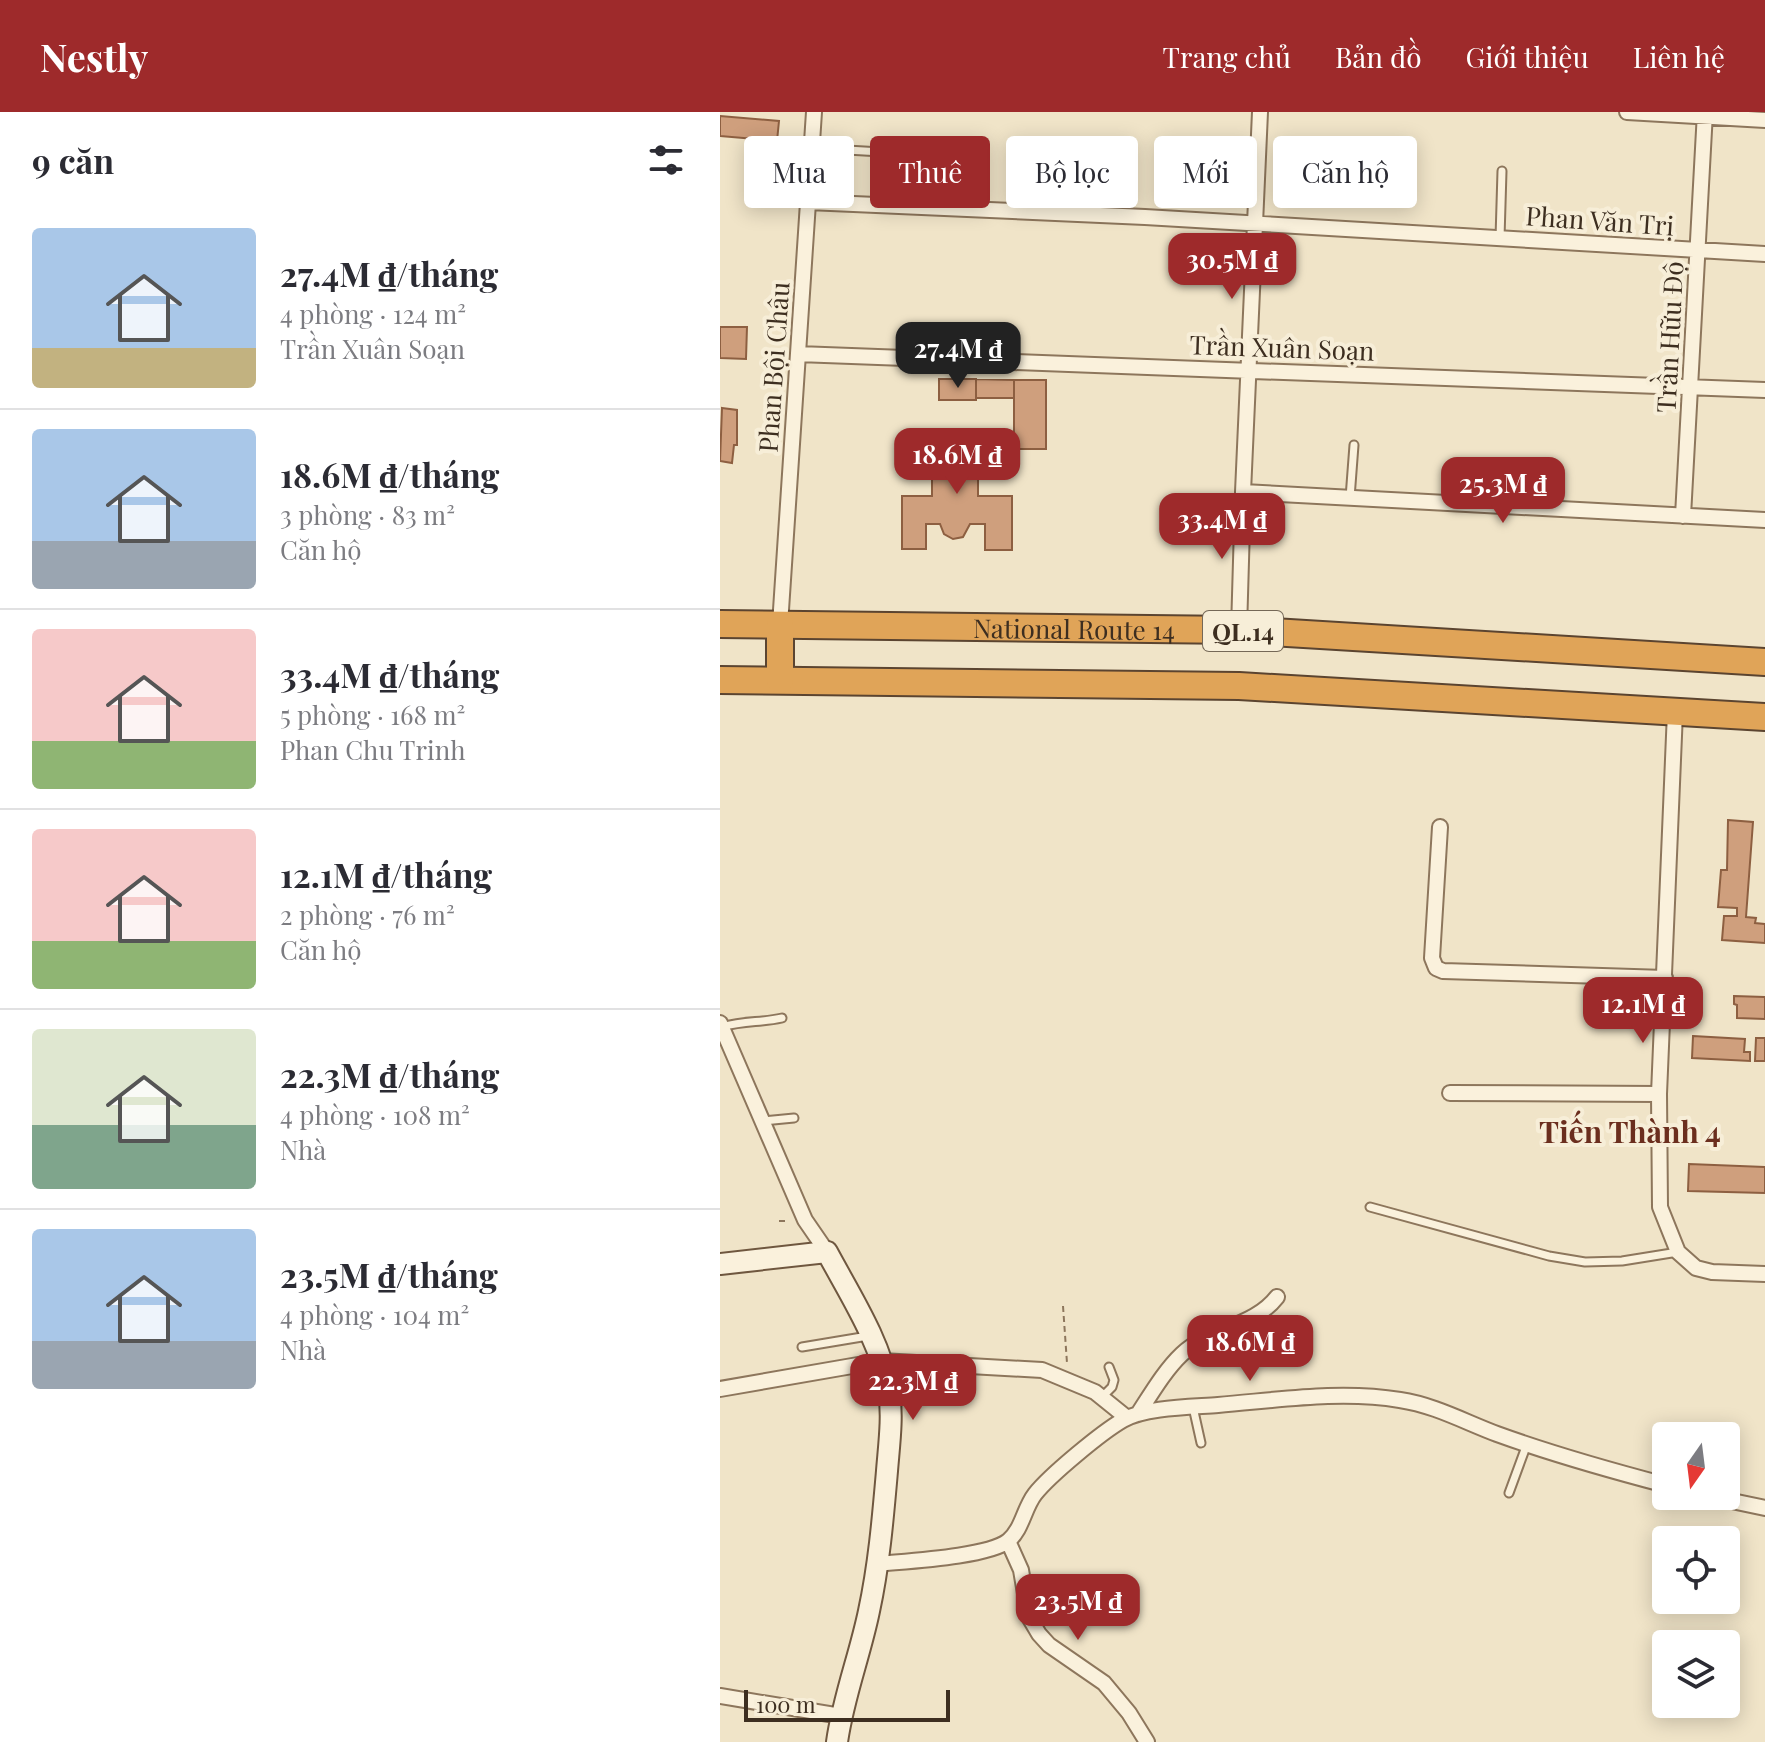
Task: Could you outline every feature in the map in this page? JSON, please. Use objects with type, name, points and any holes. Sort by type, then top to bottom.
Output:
[{"type":"highway","name":"National Route 14","points":[[720,624],[1239,630],[1765,662]]},
{"type":"highway","points":[[780,625],[780,680]]},
{"type":"highway","name":"QL.14","points":[[720,680],[1239,686],[1765,717]]},
{"type":"street","name":"Phan Bội Châu","points":[[813,136],[814,112]]},
{"type":"street","points":[[1239,630],[1260,112]]},
{"type":"street","points":[[1627,112],[1704,114],[1765,120]]},
{"type":"street","name":"Trần Hữu Độ","points":[[1683,516],[1704,114]]},
{"type":"street","name":"Phan Văn Trị","points":[[854,204],[1255,223],[1765,254]]},
{"type":"street","name":"Phan Bội Châu","points":[[780,625],[808,208]]},
{"type":"street","name":"Trần Xuân Soạn","points":[[798,354],[1765,390]]},
{"type":"street","points":[[1243,492],[1765,520]]},
{"type":"street","points":[[1675,712],[1659,1094],[1660,1207],[1678,1252],[1696,1268],[1712,1272],[1765,1274]]},
{"type":"street","points":[[1440,827],[1432,958],[1436,968],[1443,971],[1665,978]]},
{"type":"street","points":[[721,1025],[805,1220],[827,1252],[870,1335],[889,1392],[891,1422],[877,1564],[837,1742]]},
{"type":"street","points":[[1450,1093],[1659,1094]]},
{"type":"street","points":[[720,1264],[827,1252]]},
{"type":"street","points":[[1132,1416],[1182,1354],[1221,1330],[1258,1315],[1277,1297]]},
{"type":"street","points":[[720,1389],[881,1361],[1042,1370],[1069,1380],[1132,1416]]},
{"type":"street","points":[[877,1564],[988,1550],[1008,1541],[1036,1491],[1107,1430],[1132,1416],[1193,1407],[1319,1396],[1364,1395],[1403,1400],[1527,1444],[1652,1481]]},
{"type":"street","points":[[1740,1503],[1765,1508]]},
{"type":"street","points":[[1008,1541],[1021,1570],[1029,1617],[1039,1634],[1049,1645],[1104,1683],[1129,1713],[1147,1742]]},
{"type":"street","points":[[720,1696],[841,1716]]},
{"type":"lane","points":[[1500,238],[1502,171]]},
{"type":"lane","points":[[1350,498],[1354,445]]},
{"type":"lane","points":[[721,1025],[782,1018]]},
{"type":"lane","points":[[761,1121],[794,1118]]},
{"type":"lane","points":[[1370,1207],[1549,1256],[1585,1262],[1622,1261],[1678,1252]]},
{"type":"lane","points":[[802,1347],[870,1335]]},
{"type":"lane","points":[[1102,1397],[1112,1387],[1114,1380],[1109,1367]]},
{"type":"lane","points":[[1193,1407],[1201,1443]]},
{"type":"lane","points":[[1509,1493],[1527,1444]]},
{"type":"path","points":[[1063,1306],[1069,1380]]},
{"type":"building","points":[[720,116],[779,121],[778,136],[720,136]]},
{"type":"building","points":[[720,327],[747,327],[746,359],[720,358]]},
{"type":"building","points":[[939,379],[976,379],[976,400],[939,400]]},
{"type":"building","points":[[976,379],[1014,380],[1014,398],[976,398]]},
{"type":"building","points":[[1014,380],[1046,380],[1046,449],[1014,449]]},
{"type":"building","points":[[722,408],[737,410],[737,445],[734,445],[732,463],[720,461]]},
{"type":"building","points":[[932,429],[978,429],[978,496],[1012,496],[1012,550],[985,550],[985,524],[970,524],[963,537],[953,539],[944,534],[940,524],[926,524],[926,549],[902,549],[902,496],[932,496]]},
{"type":"building","points":[[1728,820],[1753,822],[1746,917],[1756,918],[1755,923],[1765,924],[1765,943],[1722,940],[1724,916],[1737,916],[1737,908],[1718,907],[1721,870],[1727,870]]},
{"type":"building","points":[[1734,996],[1765,997],[1765,1019],[1737,1018]]},
{"type":"building","points":[[1693,1036],[1745,1039],[1744,1052],[1750,1052],[1750,1061],[1692,1058]]},
{"type":"building","points":[[1756,1038],[1765,1038],[1765,1061],[1755,1061]]},
{"type":"building","points":[[1689,1164],[1765,1167],[1765,1193],[1688,1191]]},
{"type":"district","name":"Tiến Thành 4","points":[[1630,1131]]}]
